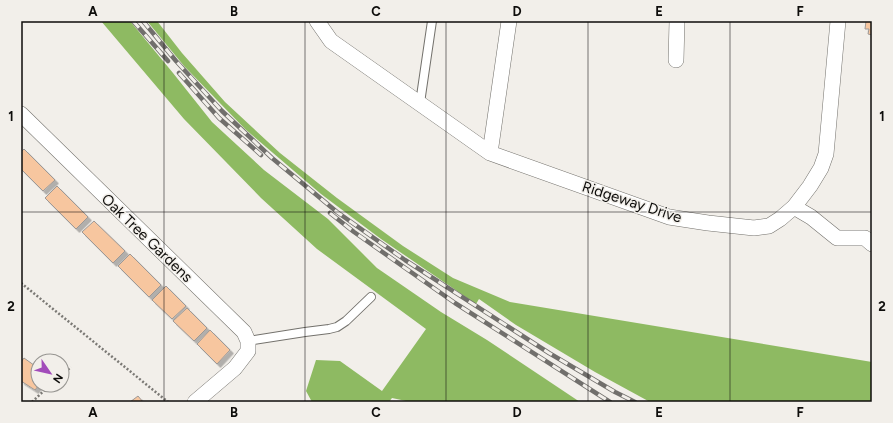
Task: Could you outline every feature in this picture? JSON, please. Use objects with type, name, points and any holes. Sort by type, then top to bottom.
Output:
[{"type":"street","name":"Ridgeway Drive","points":[[317,21],[331,41],[490,153],[669,217],[754,228],[769,226],[794,207],[810,186],[821,168],[826,154],[838,21]]},
{"type":"street","points":[[490,153],[509,21]]},
{"type":"street","points":[[676,60],[677,21]]},
{"type":"street","name":"Oak Tree Gardens","points":[[21,114],[244,332],[248,341]]},
{"type":"street","points":[[794,207],[811,217],[837,238],[865,238],[872,244]]},
{"type":"street","points":[[195,402],[235,368],[248,351],[248,341]]},
{"type":"lane","points":[[420,103],[432,21]]},
{"type":"lane","points":[[248,341],[337,327],[346,321],[371,297]]},
{"type":"path","points":[[21,284],[168,402]]},
{"type":"path","points":[[32,402],[42,393]]},
{"type":"green space","points":[[101,21],[130,21],[212,122],[264,170],[328,219],[377,268],[441,312],[487,340],[580,402],[408,402],[392,398],[389,402],[312,402],[306,391],[316,360],[340,361],[382,391],[426,329],[317,249],[261,198],[184,119]]},
{"type":"green space","points":[[147,21],[157,21],[182,53],[225,102],[280,153],[337,198],[403,246],[453,278],[510,302],[872,362],[872,402],[650,402],[595,372],[516,325],[479,299],[476,304],[381,239],[321,194],[245,129],[184,66]]},
{"type":"building","points":[[866,21],[872,21],[872,35],[868,34],[869,29],[865,29]]},
{"type":"building","points":[[24,149],[55,180],[43,191],[21,169],[21,152]]},
{"type":"building","points":[[57,186],[88,217],[76,229],[45,198]]},
{"type":"building","points":[[94,221],[125,251],[113,263],[82,232]]},
{"type":"building","points":[[130,254],[161,285],[149,297],[118,266]]},
{"type":"building","points":[[166,286],[186,306],[172,319],[152,300]]},
{"type":"building","points":[[187,308],[207,328],[194,341],[173,321]]},
{"type":"building","points":[[210,330],[230,350],[217,364],[197,344]]},
{"type":"building","points":[[24,358],[30,362],[30,387],[21,381],[21,362]]},
{"type":"building","points":[[138,396],[143,402],[130,402]]},
{"type":"railway","points":[[133,21],[168,61]]},
{"type":"railway","points":[[143,21],[176,61],[222,111],[272,158],[337,212],[405,260],[549,353],[615,392],[635,402]]},
{"type":"railway","points":[[179,73],[219,118],[261,155]]},
{"type":"railway","points":[[330,213],[354,232],[455,303],[610,402]]}]
